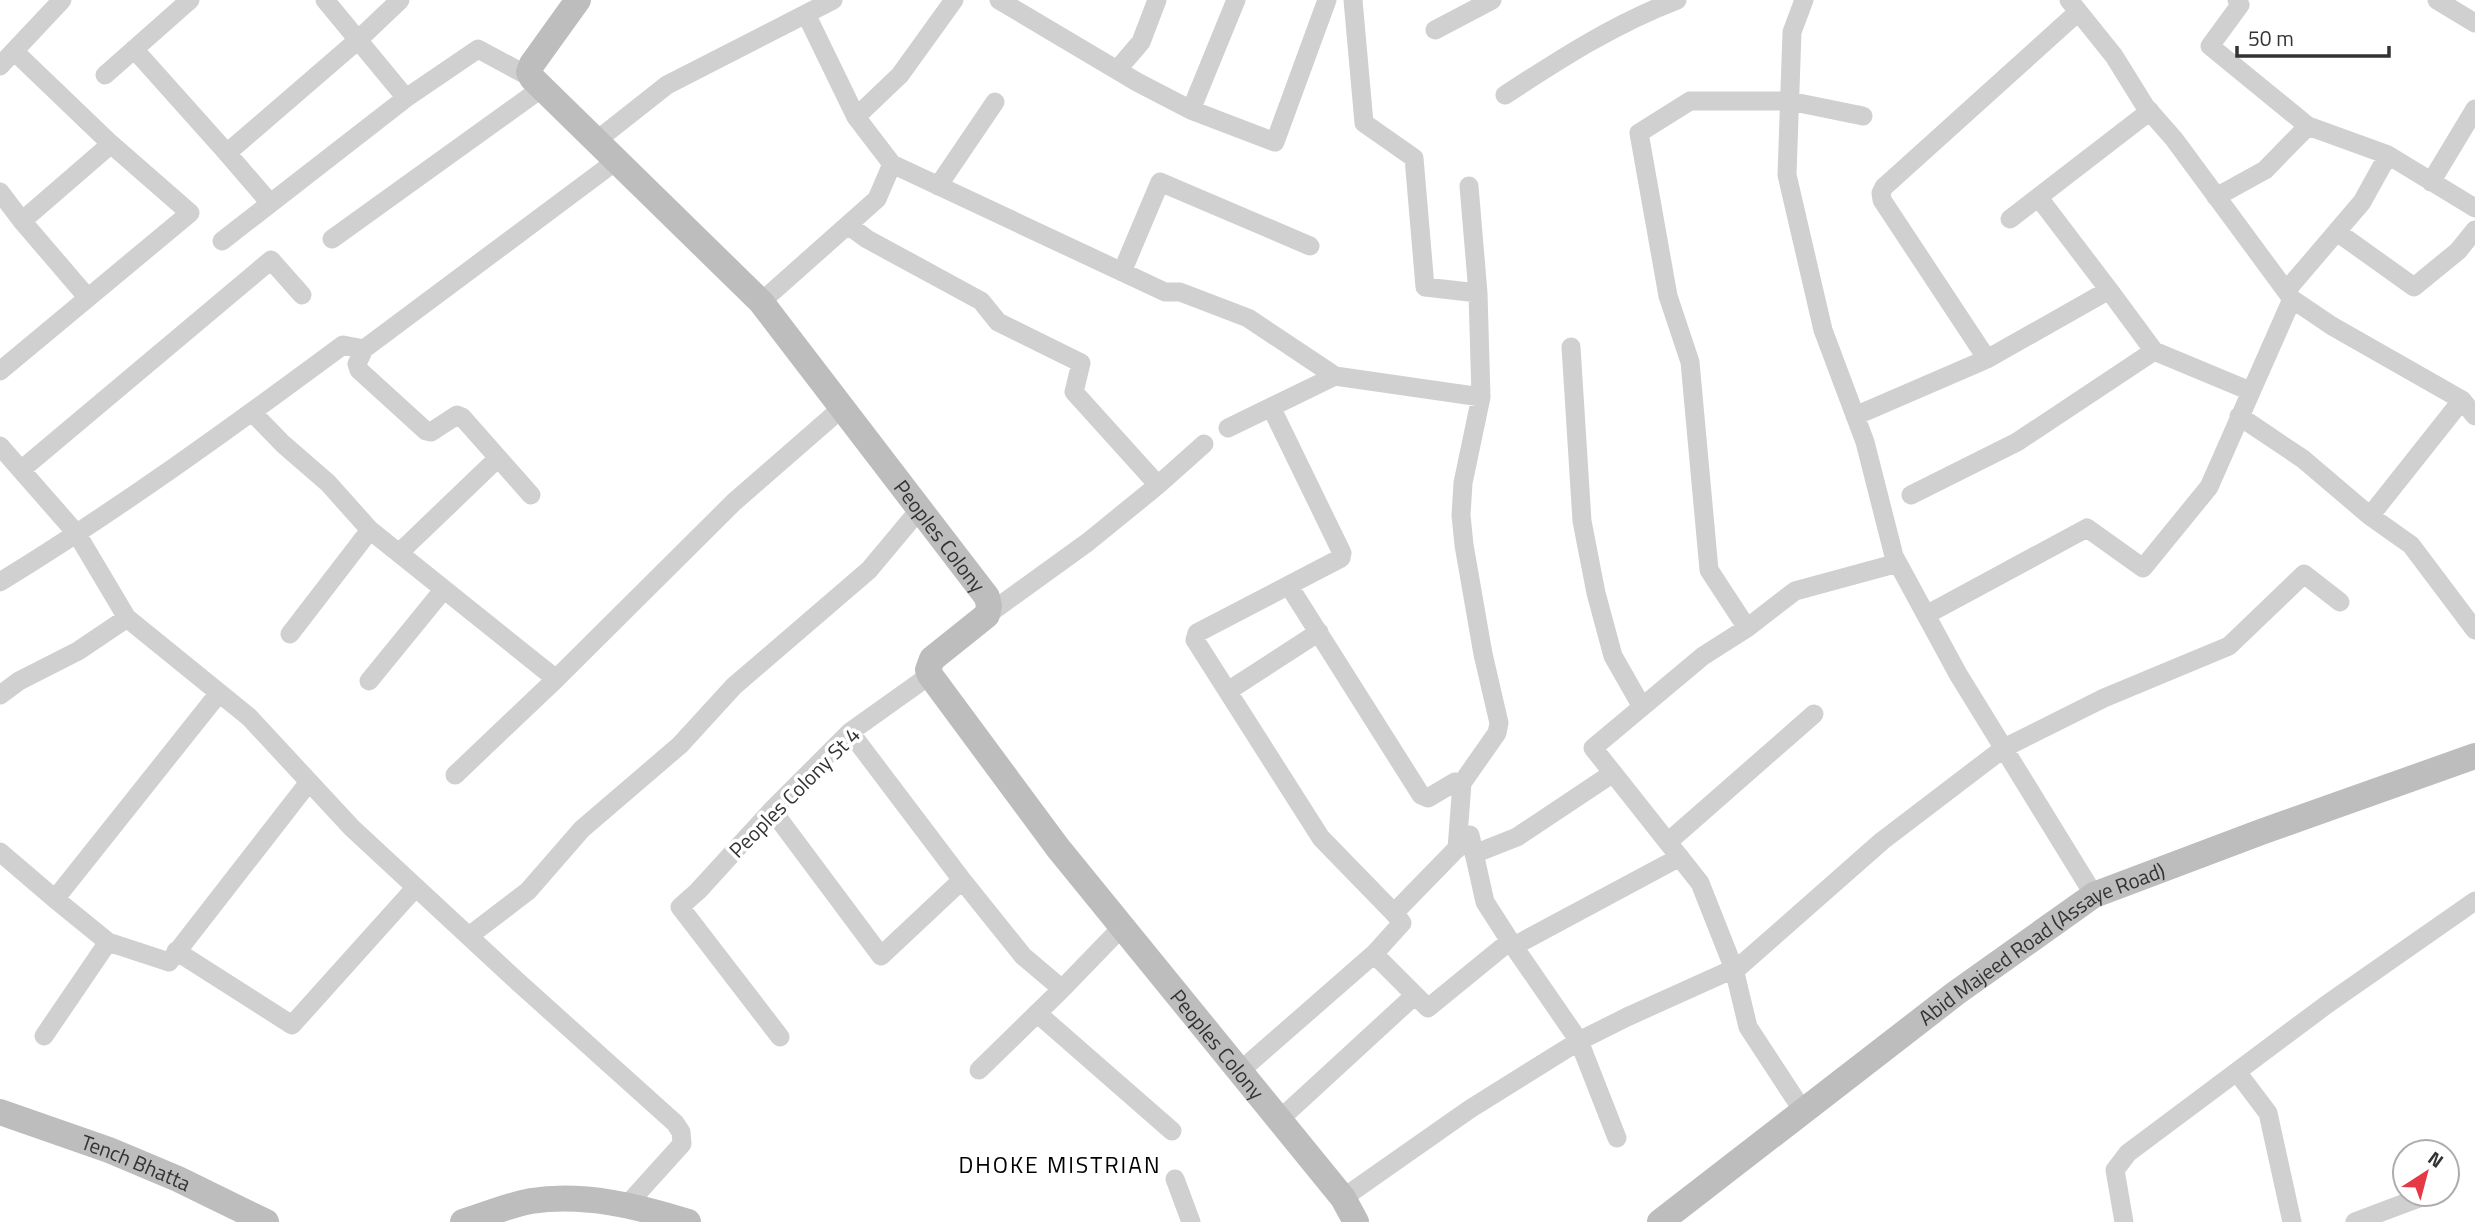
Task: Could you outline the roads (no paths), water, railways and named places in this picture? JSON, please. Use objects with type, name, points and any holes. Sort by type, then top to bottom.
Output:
[{"type":"street","points":[[0,66],[62,0]]},
{"type":"street","points":[[105,75],[190,0]]},
{"type":"street","points":[[325,0],[406,98]]},
{"type":"street","points":[[227,153],[358,40],[400,0]]},
{"type":"street","points":[[537,83],[529,72],[532,64],[578,0]]},
{"type":"street","points":[[596,141],[667,85],[833,0]]},
{"type":"street","points":[[856,117],[900,75],[954,0]]},
{"type":"street","points":[[999,0],[1191,110],[1275,142],[1327,0]]},
{"type":"street","points":[[1117,70],[1141,42],[1157,0]]},
{"type":"street","points":[[1191,110],[1236,0]]},
{"type":"street","points":[[1353,0],[1364,123],[1414,158],[1425,287],[1478,293]]},
{"type":"street","points":[[1434,30],[1492,0]]},
{"type":"street","points":[[1506,95],[1561,58],[1649,10],[1677,0]]},
{"type":"street","points":[[1804,0],[1792,32],[1787,175],[1823,330],[1865,442],[1894,556],[1958,674],[2094,895]]},
{"type":"street","points":[[2237,0],[2240,5],[2210,46],[2308,125],[2388,155],[2475,208]]},
{"type":"street","points":[[2437,0],[2475,23]]},
{"type":"street","points":[[1987,359],[1882,200],[1881,193],[1884,187],[2073,6],[2114,56],[2150,111],[2174,139],[2289,295],[2332,326],[2462,400],[2475,416]]},
{"type":"street","points":[[806,14],[856,117],[892,164],[1165,292],[1180,292],[1248,318],[1335,376],[1481,397]]},
{"type":"street","points":[[134,49],[270,202]]},
{"type":"street","points":[[222,241],[406,98],[478,49],[537,83]]},
{"type":"street","points":[[0,371],[190,213],[111,144],[14,51]]},
{"type":"street","points":[[332,239],[537,83]]},
{"type":"street","name":"Peoples Colony","points":[[537,83],[761,302],[987,597],[987,615],[932,659],[928,670],[930,675],[1058,848],[1343,1198],[1356,1222]]},
{"type":"street","points":[[1747,628],[1709,569],[1690,362],[1668,296],[1639,133],[1690,101],[1789,101],[1863,116]]},
{"type":"street","points":[[938,186],[995,102]]},
{"type":"street","points":[[2431,182],[2475,109]]},
{"type":"street","points":[[2010,219],[2150,111]]},
{"type":"street","points":[[2217,198],[2265,170],[2308,125]]},
{"type":"street","points":[[22,221],[111,144]]},
{"type":"street","points":[[1926,615],[2087,528],[2143,568],[2210,487],[2289,295],[2362,202],[2388,155]]},
{"type":"street","points":[[531,495],[462,417],[457,415],[436,430],[426,430],[359,370],[357,364],[363,349],[617,162]]},
{"type":"street","points":[[761,302],[877,199],[892,164]]},
{"type":"street","points":[[1122,272],[1160,182],[1310,246]]},
{"type":"street","points":[[1469,186],[1478,293],[1481,397],[1464,483],[1461,514],[1483,654],[1499,723],[1497,733],[1462,783],[1465,851],[1485,902],[1579,1041],[1617,1138]]},
{"type":"street","points":[[0,192],[88,298]]},
{"type":"street","points":[[2039,198],[2154,351],[2250,391]]},
{"type":"street","points":[[848,225],[867,239],[981,301],[998,322],[1081,363],[1074,392],[1158,485]]},
{"type":"street","points":[[2337,232],[2414,287],[2458,251],[2475,230]]},
{"type":"street","points":[[21,470],[271,260],[302,295]]},
{"type":"street","points":[[1855,416],[1987,359],[2109,290]]},
{"type":"street","points":[[0,582],[77,534],[343,345],[363,349]]},
{"type":"street","points":[[1571,346],[1583,521],[1596,593],[1613,656],[1642,707]]},
{"type":"street","points":[[1911,495],[2017,442],[2154,351]]},
{"type":"street","points":[[1228,428],[1335,376]]},
{"type":"street","points":[[2370,516],[2462,400]]},
{"type":"street","points":[[455,775],[734,502],[843,407]]},
{"type":"street","points":[[1239,1072],[1374,954],[1402,923],[1321,838],[1195,640],[1195,635],[1340,558],[1342,553],[1271,407]]},
{"type":"street","points":[[252,412],[283,444],[328,483],[370,530],[556,678]]},
{"type":"street","points":[[2239,416],[2303,459],[2370,516],[2411,545],[2475,630]]},
{"type":"street","points":[[987,615],[1088,542],[1204,444]]},
{"type":"street","points":[[2,451],[77,534],[127,618],[249,718],[352,828],[675,1123],[681,1132],[682,1144],[626,1206]]},
{"type":"street","points":[[399,553],[498,458]]},
{"type":"street","points":[[469,936],[528,891],[582,829],[680,745],[734,686],[869,570],[920,509]]},
{"type":"street","points":[[290,634],[370,530]]},
{"type":"street","points":[[1803,1111],[1748,1027],[1734,969],[1700,883],[1593,748],[1703,656],[1747,628],[1795,591],[1898,563]]},
{"type":"street","points":[[1343,1198],[1471,1109],[1579,1041],[1740,966],[1882,841],[2004,748],[2104,698],[2229,646],[2304,574],[2340,602]]},
{"type":"street","points":[[1289,586],[1421,795],[1428,797],[1455,782],[1462,783]]},
{"type":"street","points":[[369,681],[444,589]]},
{"type":"street","points":[[0,695],[19,681],[78,652],[127,618]]},
{"type":"street","points":[[1228,691],[1319,632]]},
{"type":"street","name":"Peoples Colony St 4","points":[[780,1037],[680,907],[850,732],[930,675]]},
{"type":"street","points":[[55,899],[219,693]]},
{"type":"street","points":[[1374,954],[1428,1008],[1512,943],[1674,850],[1814,715]]},
{"type":"street","points":[[850,732],[1023,956],[1062,989]]},
{"type":"street","name":"Abid Majeed Road (Assaye Road)","points":[[1660,1222],[1956,993],[2094,895],[2475,756]]},
{"type":"street","points":[[1394,913],[1465,851],[1517,837],[1613,773]]},
{"type":"street","points":[[0,852],[108,942],[169,962],[309,782]]},
{"type":"street","points":[[772,810],[881,956],[962,880]]},
{"type":"street","points":[[176,951],[292,1025],[415,887]]},
{"type":"street","points":[[2124,1222],[2115,1170],[2119,1162],[2326,1005],[2475,901]]},
{"type":"street","points":[[979,1070],[1122,927]]},
{"type":"street","points":[[44,1036],[108,942]]},
{"type":"street","points":[[1279,1120],[1415,995]]},
{"type":"street","points":[[1037,1013],[1172,1131]]},
{"type":"street","points":[[2238,1072],[2268,1113],[2292,1222]]},
{"type":"street","name":"Tench Bhatta","points":[[0,1112],[109,1150],[178,1179],[267,1222]]},
{"type":"street","points":[[1175,1179],[1191,1222]]},
{"type":"street","points":[[463,1222],[530,1201],[578,1198],[626,1206],[688,1222]]},
{"type":"street","points":[[2356,1222],[2393,1208]]},
{"type":"district","name":"DHOKE MISTRIAN","points":[[1060,1164]]}]
